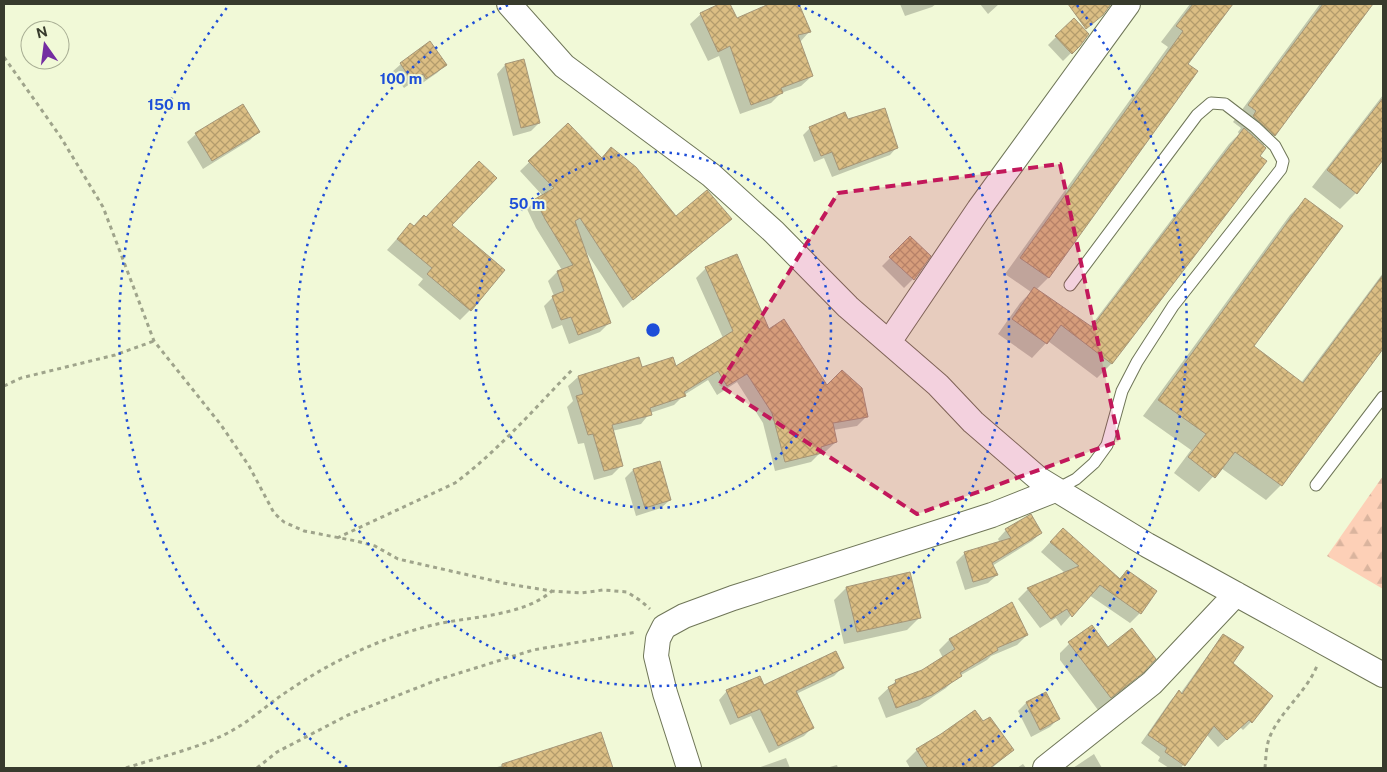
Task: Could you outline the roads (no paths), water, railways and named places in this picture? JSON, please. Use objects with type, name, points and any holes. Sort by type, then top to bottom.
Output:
[{"type":"street","points":[[510,4],[564,66],[711,174],[774,232],[848,307],[938,385],[973,422],[1039,479],[1147,545],[1383,675]]},
{"type":"street","points":[[889,342],[979,209],[1128,4]]},
{"type":"street","points":[[689,768],[665,693],[656,656],[658,639],[664,627],[684,616],[734,598],[992,515],[1055,490]]},
{"type":"street","points":[[1045,768],[1152,682],[1236,594]]},
{"type":"lane","points":[[1055,490],[1076,479],[1094,464],[1107,445],[1122,391],[1137,362],[1173,306],[1281,169],[1283,161],[1275,146],[1255,127],[1224,104],[1211,103],[1197,115],[1070,285]]},
{"type":"lane","points":[[1316,485],[1383,397]]}]
